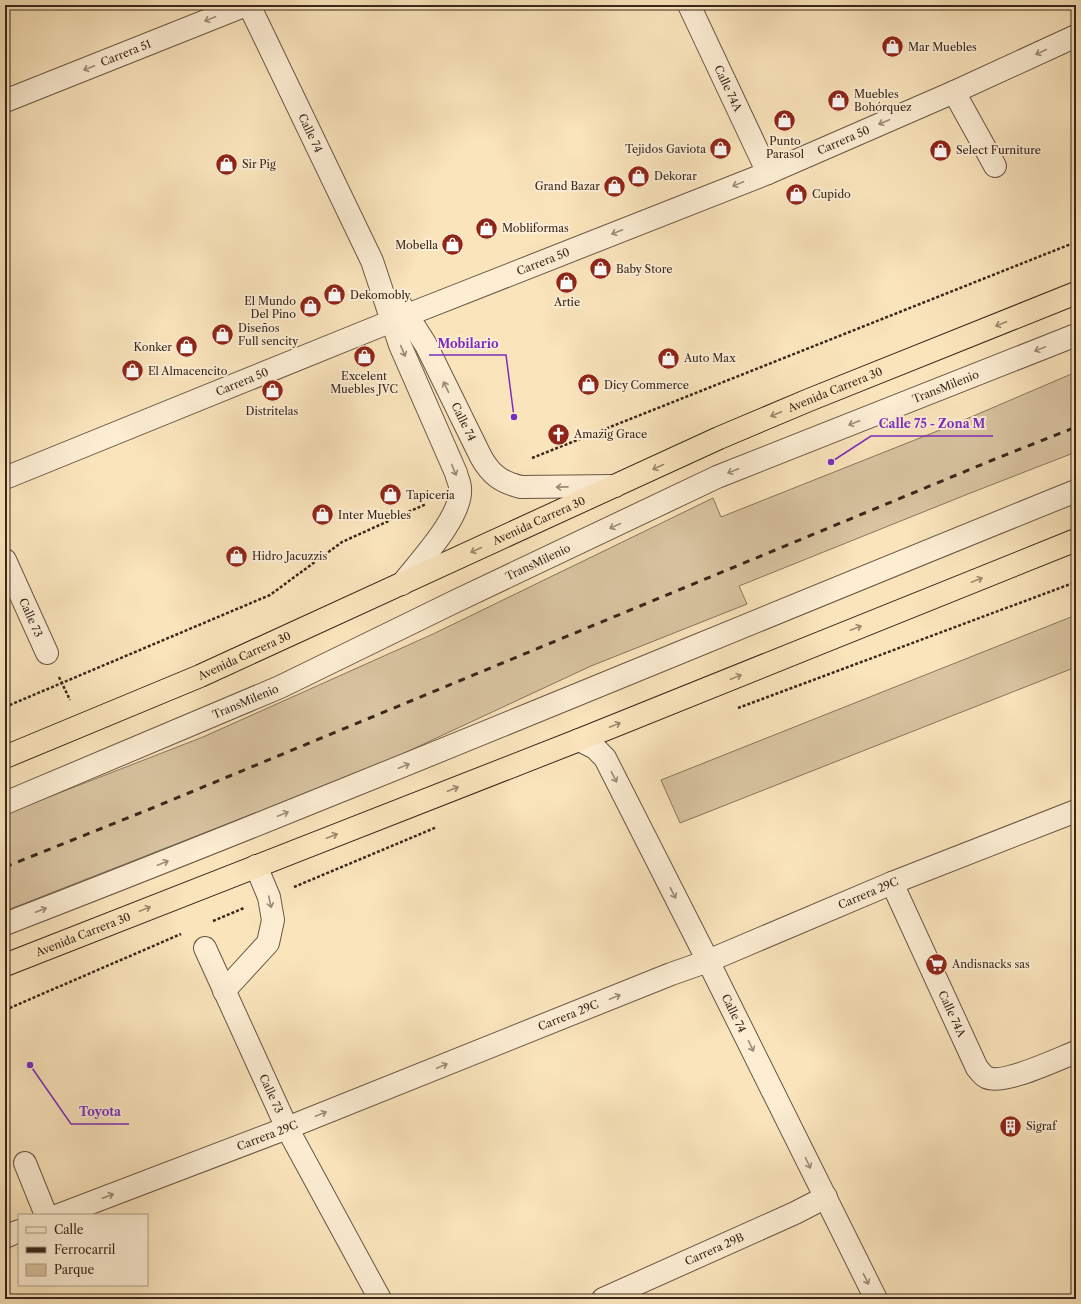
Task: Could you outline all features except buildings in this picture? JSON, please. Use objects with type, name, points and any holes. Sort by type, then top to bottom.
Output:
[{"type":"highway","name":"Avenida Carrera 30","points":[[5,757],[200,676],[719,438],[809,400],[1076,293]]},
{"type":"highway","name":"Avenida Carrera 30","points":[[5,965],[579,740],[1076,540]]},
{"type":"street","name":"Carrera 51","points":[[5,101],[247,5]]},
{"type":"street","name":"Calle 74","points":[[247,5],[400,318],[426,345],[487,468],[492,474],[500,479],[512,485],[521,487],[615,486]]},
{"type":"street","name":"Calle 74A","points":[[689,5],[768,172]]},
{"type":"street","name":"Carrera 50","points":[[5,478],[400,318],[768,172],[954,92],[1076,36]]},
{"type":"street","points":[[954,92],[994,166]]},
{"type":"street","name":"Calle 74","points":[[400,318],[400,345],[456,473],[460,488],[458,503],[447,526],[402,584]]},
{"type":"street","name":"TransMilenio","points":[[5,803],[280,687],[717,477],[1076,335]]},
{"type":"street","points":[[5,924],[161,864],[1076,491]]},
{"type":"street","name":"Calle 73","points":[[5,560],[47,653]]},
{"type":"street","name":"Calle 74","points":[[579,740],[595,748],[605,758],[876,1299]]},
{"type":"street","name":"Carrera 29C","points":[[62,1214],[287,1128],[664,977],[708,961],[892,883],[1076,811]]},
{"type":"street","points":[[224,991],[268,942],[273,920],[269,897],[256,866]]},
{"type":"street","name":"Calle 74A","points":[[892,883],[978,1068],[986,1077],[999,1080],[1015,1076],[1076,1052]]},
{"type":"street","name":"Calle 73","points":[[205,948],[287,1128],[380,1299]]},
{"type":"street","points":[[25,1163],[46,1214]]},
{"type":"street","name":"Carrera 29B","points":[[603,1299],[795,1213],[826,1197]]},
{"type":"street","points":[[5,1237],[18,1231]]},
{"type":"path","points":[[732,710],[1076,582]]},
{"type":"path","points":[[47,653],[82,725]]},
{"type":"path","points":[[211,922],[444,825]]},
{"type":"path","points":[[5,1010],[181,934]]},
{"type":"green space","points":[[1076,372],[1076,452],[739,586],[747,604],[591,666],[385,762],[5,911],[5,814],[203,737],[433,634],[713,498],[721,517],[950,426]]},
{"type":"green space","points":[[1076,615],[1076,667],[680,823],[661,780]]},
{"type":"railway","points":[[5,867],[150,809],[995,459],[1076,427]]},
{"type":"place","name":"Mar Muebles","points":[[892,47]]},
{"type":"place","name":"Muebles Bohórquez","points":[[839,100]]},
{"type":"place","name":"Punto Parasol","points":[[785,121]]},
{"type":"place","name":"Tejidos Gaviota","points":[[721,149]]},
{"type":"place","name":"Select Furniture","points":[[941,150]]},
{"type":"place","name":"Sir Pig","points":[[226,164]]},
{"type":"place","name":"Dekorar","points":[[639,176]]},
{"type":"place","name":"Grand Bazar","points":[[615,186]]},
{"type":"place","name":"Cupido","points":[[796,194]]},
{"type":"place","name":"Mobliformas","points":[[486,228]]},
{"type":"place","name":"Mobella","points":[[453,245]]},
{"type":"place","name":"Baby Store","points":[[600,269]]},
{"type":"place","name":"Artie","points":[[567,282]]},
{"type":"place","name":"Dekomobly","points":[[335,295]]},
{"type":"place","name":"El Mundo Del Pino","points":[[311,307]]},
{"type":"place","name":"Diseños Full sencity","points":[[222,334]]},
{"type":"place","name":"Konker","points":[[187,347]]},
{"type":"place","name":"Excelent Muebles JVC","points":[[364,356]]},
{"type":"place","name":"Auto Max","points":[[668,358]]},
{"type":"place","name":"El Almacencito","points":[[133,371]]},
{"type":"place","name":"Dicy Commerce","points":[[588,385]]},
{"type":"place","name":"Distritelas","points":[[272,391]]},
{"type":"place","name":"Mobilario","points":[[514,417]]},
{"type":"place","name":"Amazig Grace","points":[[558,434]]},
{"type":"place","name":"Calle 75 - Zona M","points":[[831,462]]},
{"type":"place","name":"Tapiceria","points":[[391,495]]},
{"type":"place","name":"Inter Muebles","points":[[322,515]]},
{"type":"place","name":"Hidro Jacuzzis","points":[[237,556]]},
{"type":"place","name":"Andisnacks sas","points":[[937,964]]},
{"type":"place","name":"Toyota","points":[[30,1065]]},
{"type":"place","name":"Sigraf","points":[[1010,1126]]}]
